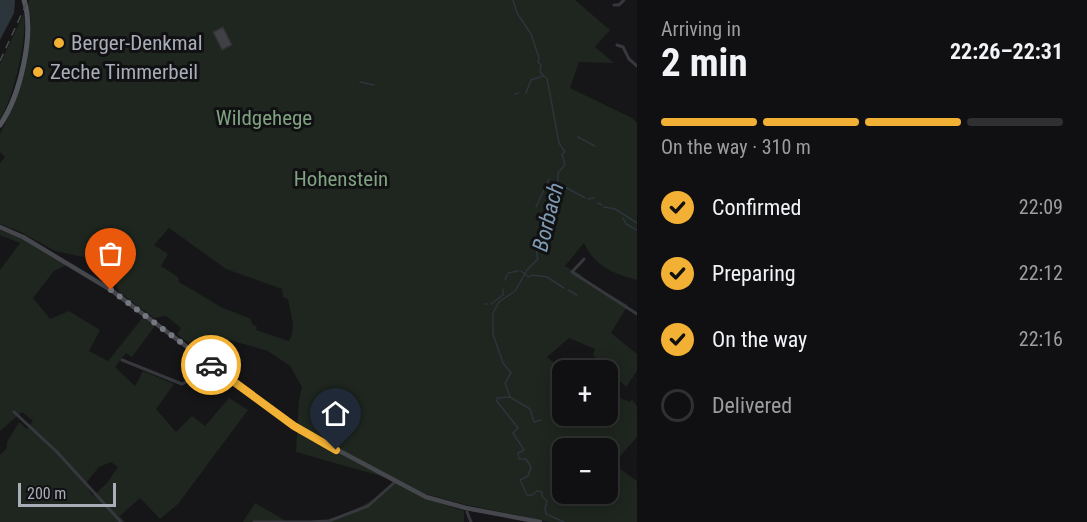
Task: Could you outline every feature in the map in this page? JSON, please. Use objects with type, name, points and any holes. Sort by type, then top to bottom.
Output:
[{"type":"main road","points":[[0,125],[12,102],[24,57],[29,25],[24,0]]},
{"type":"street","points":[[614,5],[619,5],[624,0]]},
{"type":"street","points":[[617,45],[623,47],[629,59],[637,66]]},
{"type":"street","points":[[0,227],[23,237],[73,266],[130,304],[294,426],[395,482],[444,503],[540,522]]},
{"type":"street","points":[[584,259],[572,272],[637,314]]},
{"type":"street","points":[[122,360],[182,384],[188,381],[202,358]]},
{"type":"street","points":[[14,412],[63,459],[121,522]]},
{"type":"street","points":[[254,522],[329,521],[368,506],[395,482]]},
{"type":"street","points":[[467,512],[471,522]]},
{"type":"green space","name":"Hohenstein","points":[[29,0],[575,0],[610,30],[595,47],[614,63],[579,62],[570,88],[632,118],[637,123],[637,280],[606,268],[593,258],[584,243],[565,266],[628,305],[611,333],[637,354],[637,371],[626,387],[618,379],[618,360],[598,360],[593,355],[595,349],[569,338],[547,357],[552,361],[552,426],[618,426],[618,397],[630,402],[632,399],[637,406],[637,437],[618,458],[618,438],[552,438],[552,504],[618,504],[618,468],[637,481],[637,522],[550,522],[426,494],[423,498],[464,511],[464,522],[309,522],[346,514],[398,481],[296,452],[302,387],[290,366],[268,351],[219,337],[203,354],[177,334],[181,328],[166,316],[154,318],[119,292],[112,273],[93,259],[55,251],[19,231],[0,224],[0,163],[5,157],[0,152],[0,134],[14,104],[25,63],[31,21]],"holes":[[[169,228],[226,269],[282,289],[283,297],[288,299],[292,320],[289,341],[256,330],[257,327],[252,324],[251,319],[221,307],[179,282],[178,277],[161,266],[168,254],[154,245]]]},
{"type":"green space","points":[[24,13],[24,37],[18,68],[10,98],[0,120],[0,64]]},
{"type":"green space","points":[[0,230],[21,238],[67,265],[54,271],[33,298],[50,319],[69,311],[100,330],[89,351],[108,361],[144,316],[155,326],[132,357],[126,353],[115,367],[135,386],[143,371],[174,384],[156,409],[176,432],[192,416],[205,426],[229,398],[248,410],[178,504],[160,519],[140,498],[120,516],[125,522],[0,522],[0,455],[7,448],[7,442],[19,422],[27,429],[33,421],[22,412],[0,431],[0,270],[20,243],[0,235]],"holes":[[[111,462],[118,467],[107,483],[93,496],[85,484],[99,467]]]},
{"type":"green space","points":[[255,503],[286,521],[308,522],[243,522]]},
{"type":"shaded area","points":[[0,0],[15,0],[14,13],[0,40]]},
{"type":"building","points":[[223,27],[232,45],[222,50],[213,32]]},
{"type":"waterway","name":"Borbach","points":[[513,0],[517,13],[531,34],[539,58],[538,62],[541,65],[540,72],[545,77]]},
{"type":"waterway","points":[[526,93],[531,80],[543,76]]},
{"type":"waterway","name":"Borbach","points":[[547,78],[559,143],[565,152],[562,154],[565,165],[558,173],[553,201],[538,242],[538,259],[527,270],[515,291],[499,302],[493,313],[493,334],[503,363],[511,373],[505,383],[510,397],[496,400],[518,428],[513,433],[524,450],[518,453],[519,459],[526,459],[531,467],[528,476],[520,480],[527,495],[532,495],[537,491],[542,492],[542,497],[547,501],[546,514],[564,522]]},
{"type":"waterway","points":[[360,82],[374,85]]},
{"type":"waterway","points":[[578,137],[595,146]]},
{"type":"waterway","points":[[536,207],[549,179]]},
{"type":"waterway","points":[[558,183],[585,198]]},
{"type":"waterway","points":[[588,199],[594,198]]},
{"type":"waterway","points":[[598,203],[602,205]]},
{"type":"waterway","points":[[604,207],[615,209],[637,223]]},
{"type":"waterway","points":[[623,218],[626,224],[637,230]]},
{"type":"waterway","points":[[508,273],[518,271]]},
{"type":"waterway","points":[[521,271],[529,277],[532,275],[547,277],[564,288]]},
{"type":"waterway","points":[[505,280],[507,275]]},
{"type":"waterway","name":"Borbach","points":[[491,304],[503,295],[503,289]]},
{"type":"waterway","points":[[568,290],[577,295]]},
{"type":"waterway","points":[[510,397],[530,409],[534,422],[541,420]]},
{"type":"railway","points":[[0,61],[28,0]]},
{"type":"way so far","points":[[111,290],[211,365]]},
{"type":"place","name":"Berger-Denkmal","points":[[59,43]]},
{"type":"place","name":"Zeche Timmerbeil","points":[[38,72]]},
{"type":"route","points":[[211,365],[294,426],[336,450]]},
{"type":"park label","name":"Wildgehege","points":[[264,118]]}]
